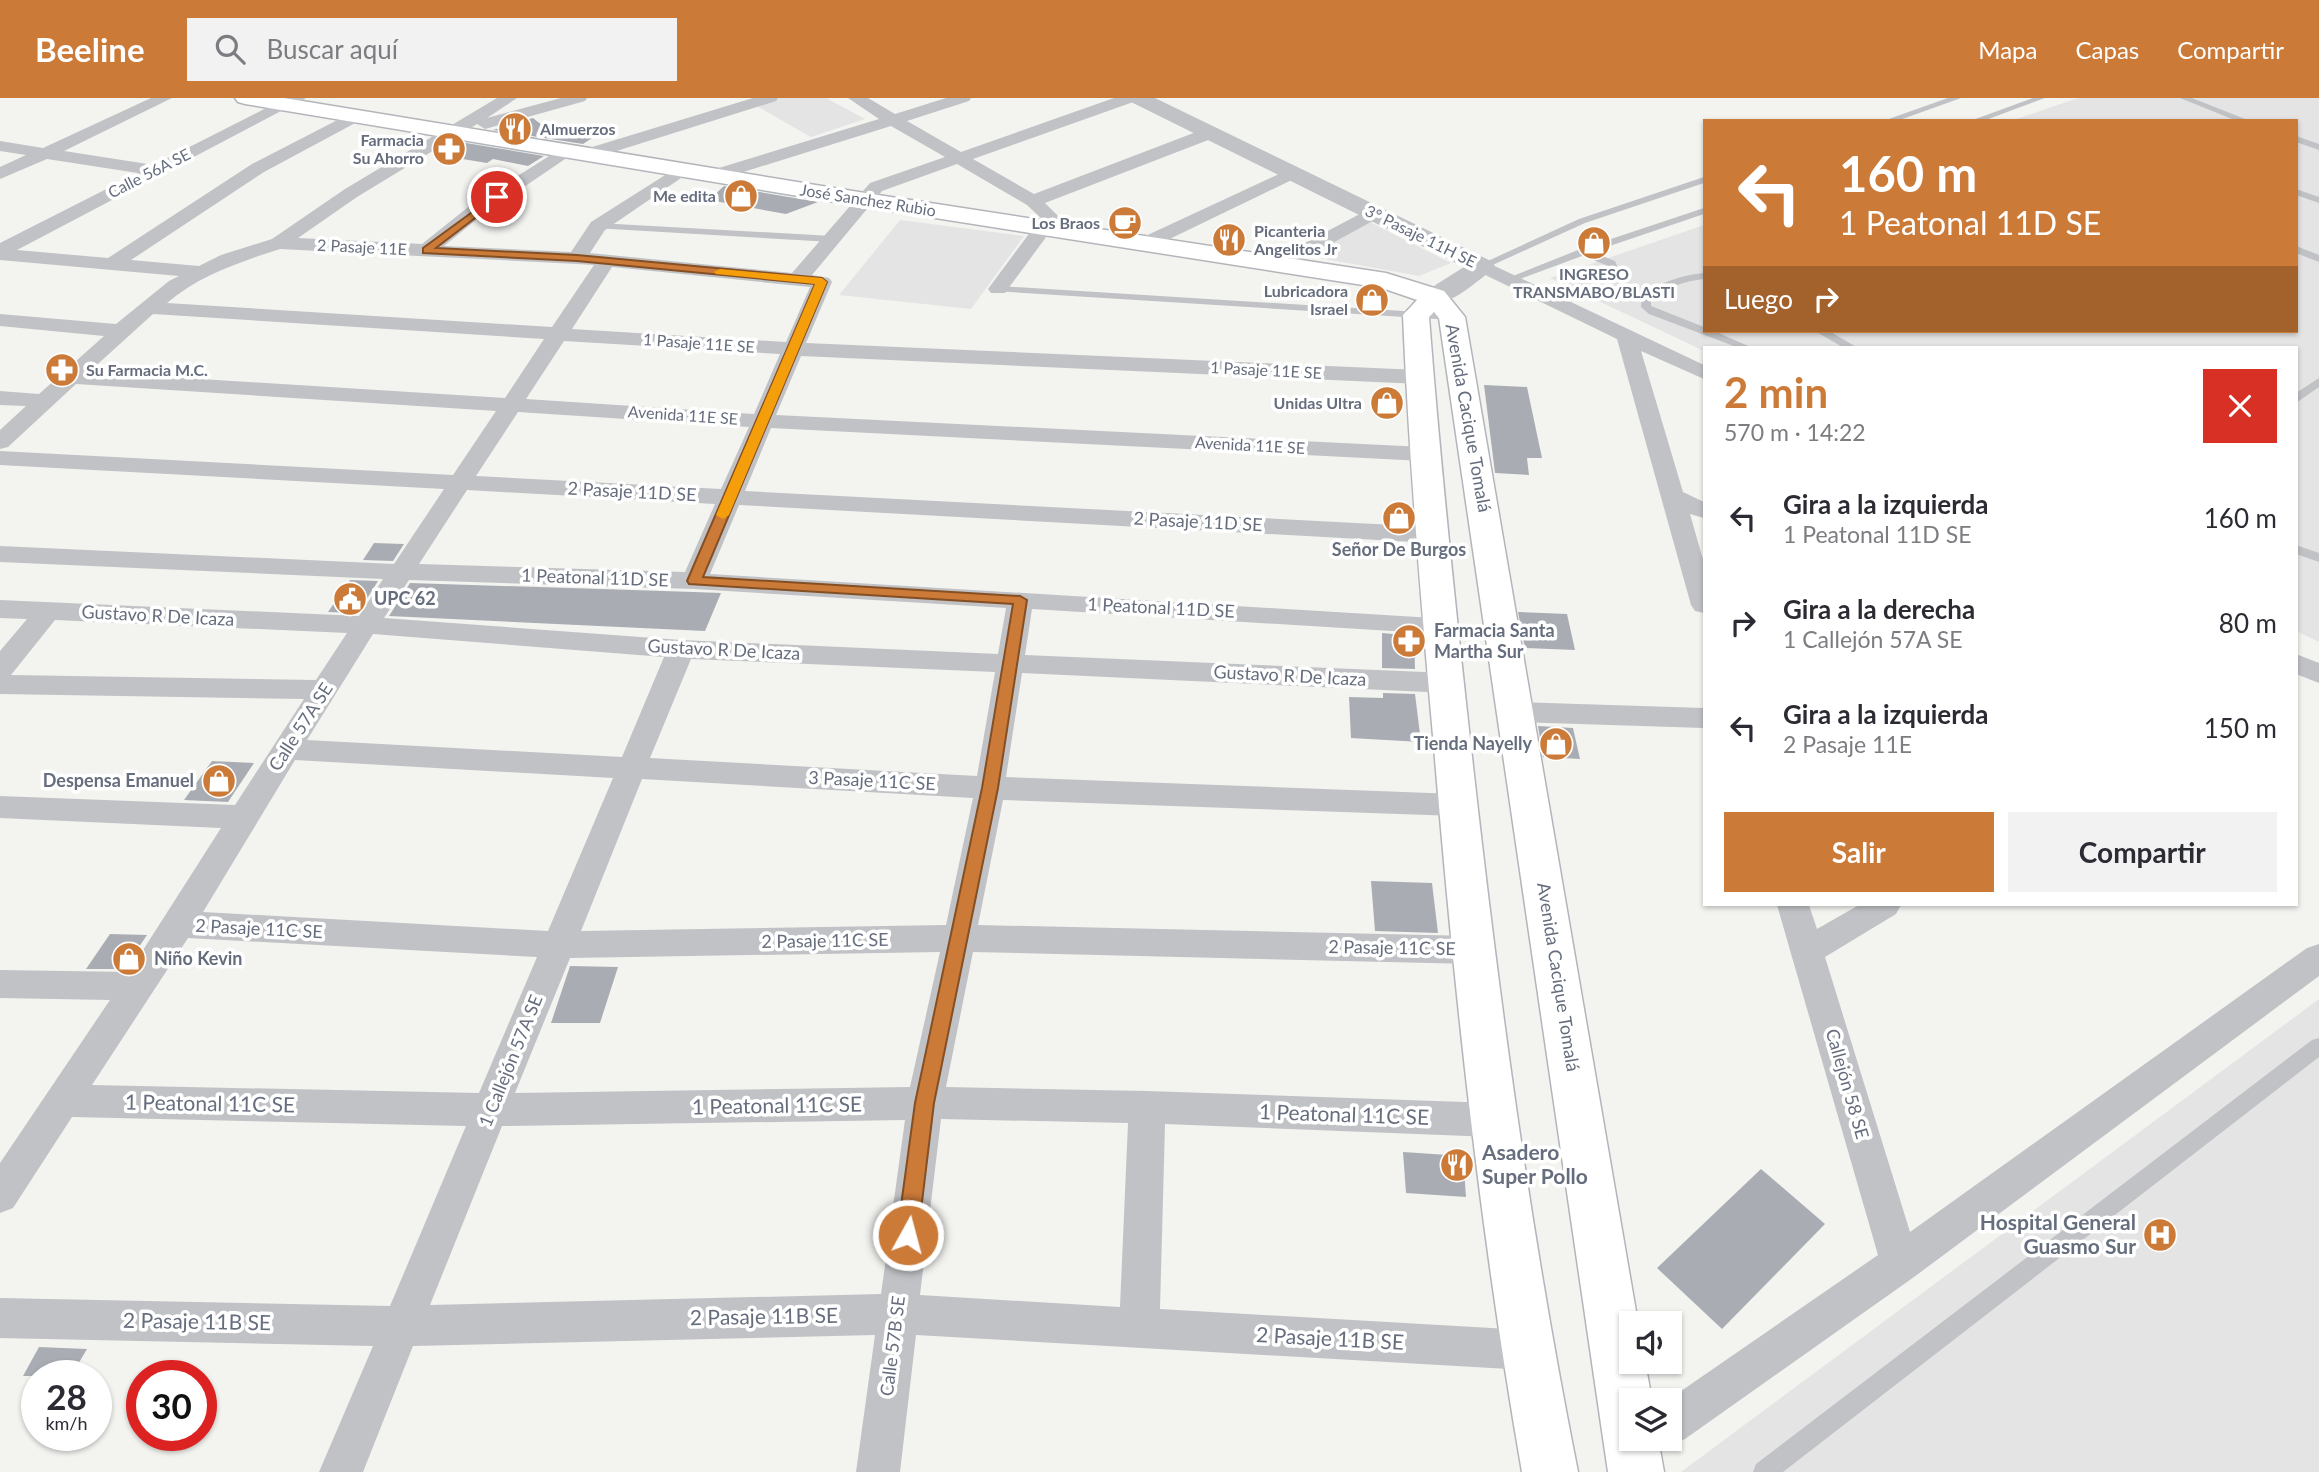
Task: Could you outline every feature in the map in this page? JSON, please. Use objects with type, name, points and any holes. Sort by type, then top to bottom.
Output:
[{"type":"main road","name":"José Sanchez Rubio","points":[[245,98],[292,101],[353,117],[450,133],[1386,281],[1435,310]]},
{"type":"main road","name":"Avenida Cacique Tomalá","points":[[1435,310],[1420,377],[1424,454],[1448,683],[1457,804],[1493,1120],[1527,1350],[1550,1472]]},
{"type":"main road","name":"Avenida Cacique Tomalá","points":[[1435,310],[1517,712],[1638,1454]]},
{"type":"street","points":[[0,174],[164,98]]},
{"type":"street","points":[[0,442],[147,308],[199,272],[279,243],[351,193],[509,98]]},
{"type":"street","points":[[450,133],[579,98]]},
{"type":"street","points":[[427,250],[474,212],[575,153],[770,98]]},
{"type":"street","points":[[856,98],[1033,201],[1053,228],[998,289]]},
{"type":"street","points":[[715,175],[963,98]]},
{"type":"street","points":[[799,279],[876,187],[1130,98]]},
{"type":"street","name":"3° Pasaje 11H SE","points":[[1138,98],[1703,373]]},
{"type":"street","name":"Calle 56A SE","points":[[0,252],[153,170],[292,101]]},
{"type":"street","points":[[113,262],[258,169],[353,117]]},
{"type":"street","points":[[1033,201],[1210,133]]},
{"type":"street","points":[[0,146],[153,170]]},
{"type":"street","points":[[577,258],[598,226],[681,170]]},
{"type":"street","points":[[1146,243],[1292,173]]},
{"type":"street","points":[[1278,265],[1373,213]]},
{"type":"street","name":"2 Pasaje 11E","points":[[279,243],[577,258],[822,282],[794,349]]},
{"type":"street","points":[[0,252],[199,272]]},
{"type":"street","name":"Calle 57A SE","points":[[3,1187],[179,924],[243,817],[366,625],[606,262]]},
{"type":"street","points":[[1435,310],[1482,266]]},
{"type":"street","name":"1 Pasaje 11E SE","points":[[147,308],[794,349],[1420,377]]},
{"type":"street","points":[[0,320],[121,331]]},
{"type":"street","points":[[1626,335],[1703,601]]},
{"type":"street","points":[[694,581],[794,349]]},
{"type":"street","name":"Avenida 11E SE","points":[[69,377],[762,421],[1424,454]]},
{"type":"street","points":[[0,398],[43,401]]},
{"type":"street","name":"2 Pasaje 11D SE","points":[[0,458],[1432,535]]},
{"type":"street","points":[[1674,497],[1703,512]]},
{"type":"street","name":"1 Peatonal 11D SE","points":[[0,554],[401,572],[694,581],[1441,625]]},
{"type":"street","name":"Calle 57B SE","points":[[878,1472],[925,1103],[990,788],[1020,600]]},
{"type":"street","name":"Gustavo R De Icaza","points":[[0,609],[366,625],[681,649],[1448,683]]},
{"type":"street","points":[[0,669],[48,611]]},
{"type":"street","name":"1 Callejón 57A SE","points":[[341,1472],[681,649]]},
{"type":"street","points":[[2298,664],[2319,674]]},
{"type":"street","points":[[0,684],[325,690]]},
{"type":"street","points":[[1517,712],[1703,718]]},
{"type":"street","name":"3 Pasaje 11C SE","points":[[288,749],[990,788],[1457,804]]},
{"type":"street","points":[[0,807],[243,817]]},
{"type":"street","name":"Callejón 58 SE","points":[[1793,906],[1899,1264]]},
{"type":"street","points":[[1808,951],[1883,906]]},
{"type":"street","name":"2 Pasaje 11C SE","points":[[179,924],[559,945],[958,938],[1472,950]]},
{"type":"street","points":[[1682,1416],[1899,1264],[2319,958]]},
{"type":"street","points":[[0,984],[137,986]]},
{"type":"street","name":"1 Peatonal 11C SE","points":[[61,1101],[490,1110],[925,1103],[1147,1107],[1493,1120]]},
{"type":"street","points":[[1139,1328],[1147,1107]]},
{"type":"street","name":"2 Pasaje 11B SE","points":[[0,1318],[401,1326],[897,1314],[1527,1350]]},
{"type":"lane","points":[[1893,119],[1956,98]]},
{"type":"lane","points":[[1981,119],[2042,98]]},
{"type":"lane","points":[[2184,98],[2241,119]]},
{"type":"lane","points":[[2298,140],[2319,147]]},
{"type":"lane","points":[[1482,266],[1582,221],[1703,180]]},
{"type":"lane","points":[[2298,193],[2319,201]]},
{"type":"lane","points":[[1508,280],[1703,211]]},
{"type":"lane","points":[[598,226],[832,239]]},
{"type":"lane","points":[[2298,251],[2319,258]]},
{"type":"lane","points":[[1571,292],[1612,267],[1611,263],[1582,252]]},
{"type":"lane","points":[[1703,276],[1685,278],[1661,287],[1646,297],[1646,307],[1653,312],[1703,330]]},
{"type":"lane","points":[[998,289],[1435,310]]},
{"type":"lane","points":[[1710,333],[1743,346]]},
{"type":"lane","points":[[1825,333],[1848,346]]},
{"type":"lane","points":[[2298,397],[2319,381]]},
{"type":"lane","points":[[2298,550],[2319,558]]},
{"type":"lane","points":[[1764,1472],[2319,1046]]},
{"type":"shaded area","points":[[778,98],[826,98],[865,119],[811,137],[755,105]]},
{"type":"shaded area","points":[[2078,98],[2319,98],[2319,642],[2298,632],[2298,346],[1703,346],[1703,351],[1550,278],[1703,225],[1703,333],[2298,333],[2298,119],[2017,119]]},
{"type":"shaded area","points":[[900,220],[1024,236],[971,309],[839,295]]},
{"type":"shaded area","points":[[1366,220],[1451,263],[1419,276],[1303,255]]},
{"type":"shaded area","name":"Hospital General Guasmo Sur","points":[[2319,999],[2319,1472],[1681,1472]]},
{"type":"building","points":[[533,118],[557,137],[607,124],[609,127],[583,144],[493,130]]},
{"type":"building","points":[[454,141],[544,156],[528,166],[493,159],[487,163],[432,154]]},
{"type":"building","points":[[724,186],[818,202],[786,214],[709,200]]},
{"type":"building","points":[[1484,385],[1527,387],[1542,458],[1527,458],[1529,475],[1495,473]]},
{"type":"building","points":[[374,543],[404,544],[393,561],[363,560]]},
{"type":"building","name":"UPC 62","points":[[350,580],[378,581],[358,613],[328,612]]},
{"type":"building","points":[[410,583],[721,593],[705,631],[389,616]]},
{"type":"building","points":[[1518,612],[1567,614],[1575,650],[1525,648]]},
{"type":"building","points":[[1382,633],[1414,636],[1415,669],[1382,668]]},
{"type":"building","points":[[1383,693],[1415,694],[1421,742],[1351,738],[1349,697],[1383,698]]},
{"type":"building","name":"Tienda Nayelly","points":[[1538,726],[1573,728],[1580,759],[1543,757]]},
{"type":"building","name":"Despensa Emanuel","points":[[212,761],[254,763],[228,802],[184,800]]},
{"type":"building","points":[[1371,881],[1432,883],[1438,933],[1375,931]]},
{"type":"building","points":[[110,934],[147,935],[124,969],[86,969]]},
{"type":"building","points":[[570,966],[618,967],[600,1023],[551,1023]]},
{"type":"building","points":[[1403,1152],[1463,1156],[1466,1197],[1406,1193]]},
{"type":"building","points":[[1761,1169],[1825,1224],[1722,1329],[1657,1268]]},
{"type":"building","points":[[39,1347],[87,1349],[80,1360],[32,1360]]},
{"type":"slow traffic","points":[[720,272],[822,282],[723,515]]},
{"type":"place","name":"Almuerzos","points":[[515,129]]},
{"type":"place","name":"Farmacia Su Ahorro","points":[[449,149]]},
{"type":"place","name":"Me edita","points":[[741,196]]},
{"type":"place","name":"Los Braos","points":[[1125,223]]},
{"type":"place","name":"Picanteria Angelitos Jr","points":[[1229,240]]},
{"type":"place","name":"INGRESO TRANSMABO/BLASTI","points":[[1594,243]]},
{"type":"place","name":"Lubricadora Israel","points":[[1372,300]]},
{"type":"place","name":"Su Farmacia M.C.","points":[[62,370]]},
{"type":"place","name":"Unidas Ultra","points":[[1387,403]]},
{"type":"place","name":"Señor De Burgos","points":[[1399,518]]},
{"type":"place","name":"UPC 62","points":[[350,599]]},
{"type":"place","name":"Farmacia Santa Martha Sur","points":[[1409,641]]},
{"type":"place","name":"Tienda Nayelly","points":[[1556,744]]},
{"type":"place","name":"Despensa Emanuel","points":[[219,781]]},
{"type":"place","name":"Niño Kevin","points":[[129,959]]},
{"type":"place","name":"Asadero Super Pollo","points":[[1457,1165]]},
{"type":"place","name":"Hospital General Guasmo Sur","points":[[2160,1235]]},
{"type":"route","points":[[497,197],[427,250],[577,258],[822,282],[694,581],[1020,600],[990,788],[925,1103],[908,1235]]}]
